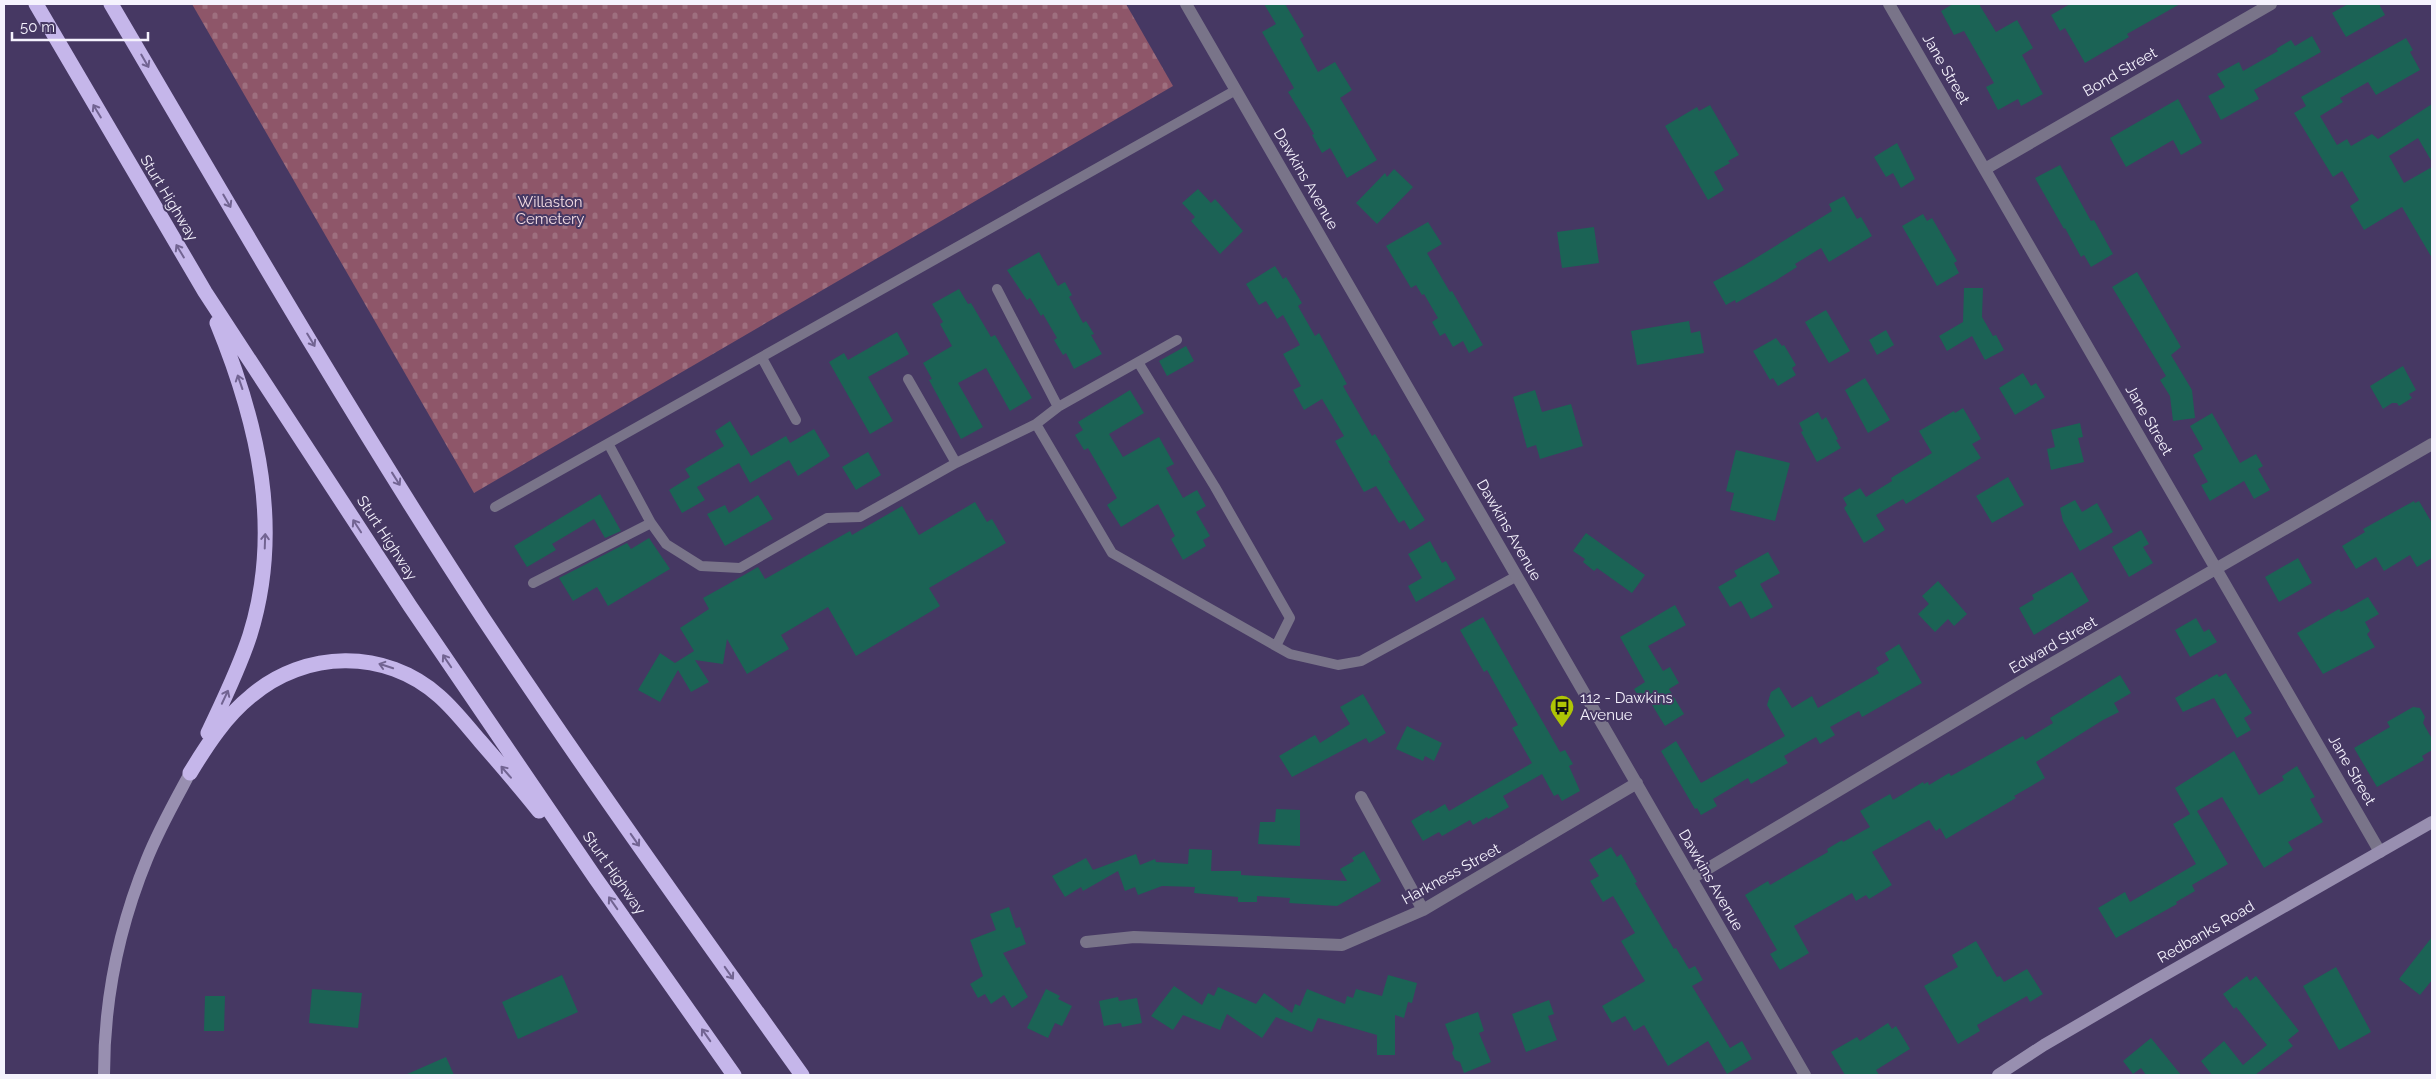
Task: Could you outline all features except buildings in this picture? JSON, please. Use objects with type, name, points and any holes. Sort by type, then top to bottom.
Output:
[{"type":"highway","name":"Sturt Highway","points":[[36,4],[205,292],[410,606],[596,879],[734,1075]]},
{"type":"highway","points":[[111,4],[365,430],[482,616],[606,800],[802,1075]]},
{"type":"highway","points":[[190,773],[241,662],[248,640],[263,568],[265,539],[263,476],[252,422],[236,370],[205,292]]},
{"type":"highway","points":[[190,773],[220,727],[250,696],[267,683],[298,668],[316,663],[352,660],[371,662],[407,675],[438,695],[452,708],[596,879]]},
{"type":"main road","points":[[104,1075],[107,1020],[113,974],[122,934],[148,857],[190,773]]},
{"type":"main road","name":"Redbanks Road","points":[[1998,1075],[2068,1031],[2432,822]]},
{"type":"street","name":"Dawkins Avenue","points":[[1186,4],[1692,878],[1803,1074]]},
{"type":"street","name":"Jane Street","points":[[1889,4],[2380,852]]},
{"type":"street","name":"Bond Street","points":[[1985,169],[2270,4]]},
{"type":"street","name":"Edward Street","points":[[1692,878],[2432,444]]},
{"type":"street","name":"Harkness Street","points":[[1086,942],[1134,936],[1342,944],[1423,910],[1637,783]]},
{"type":"street","points":[[1361,797],[1423,910]]},
{"type":"lane","points":[[494,507],[609,445],[1236,90]]},
{"type":"lane","points":[[997,289],[1058,407]]},
{"type":"lane","points":[[609,445],[651,523],[666,544],[701,566],[740,568],[827,518],[860,517],[956,463],[1036,424],[1058,407],[1177,340]]},
{"type":"lane","points":[[762,358],[796,420]]},
{"type":"lane","points":[[1138,362],[1215,488],[1290,618],[1276,646]]},
{"type":"lane","points":[[908,379],[956,463]]},
{"type":"lane","points":[[1036,424],[1112,553],[1290,654],[1338,665],[1361,661],[1517,576]]},
{"type":"lane","points":[[533,583],[651,523]]},
{"type":"green space","name":"Willaston Cemetery","points":[[192,4],[1126,4],[1173,86],[474,493]]},
{"type":"place","name":"112 - Dawkins Avenue","points":[[1562,728]]}]
